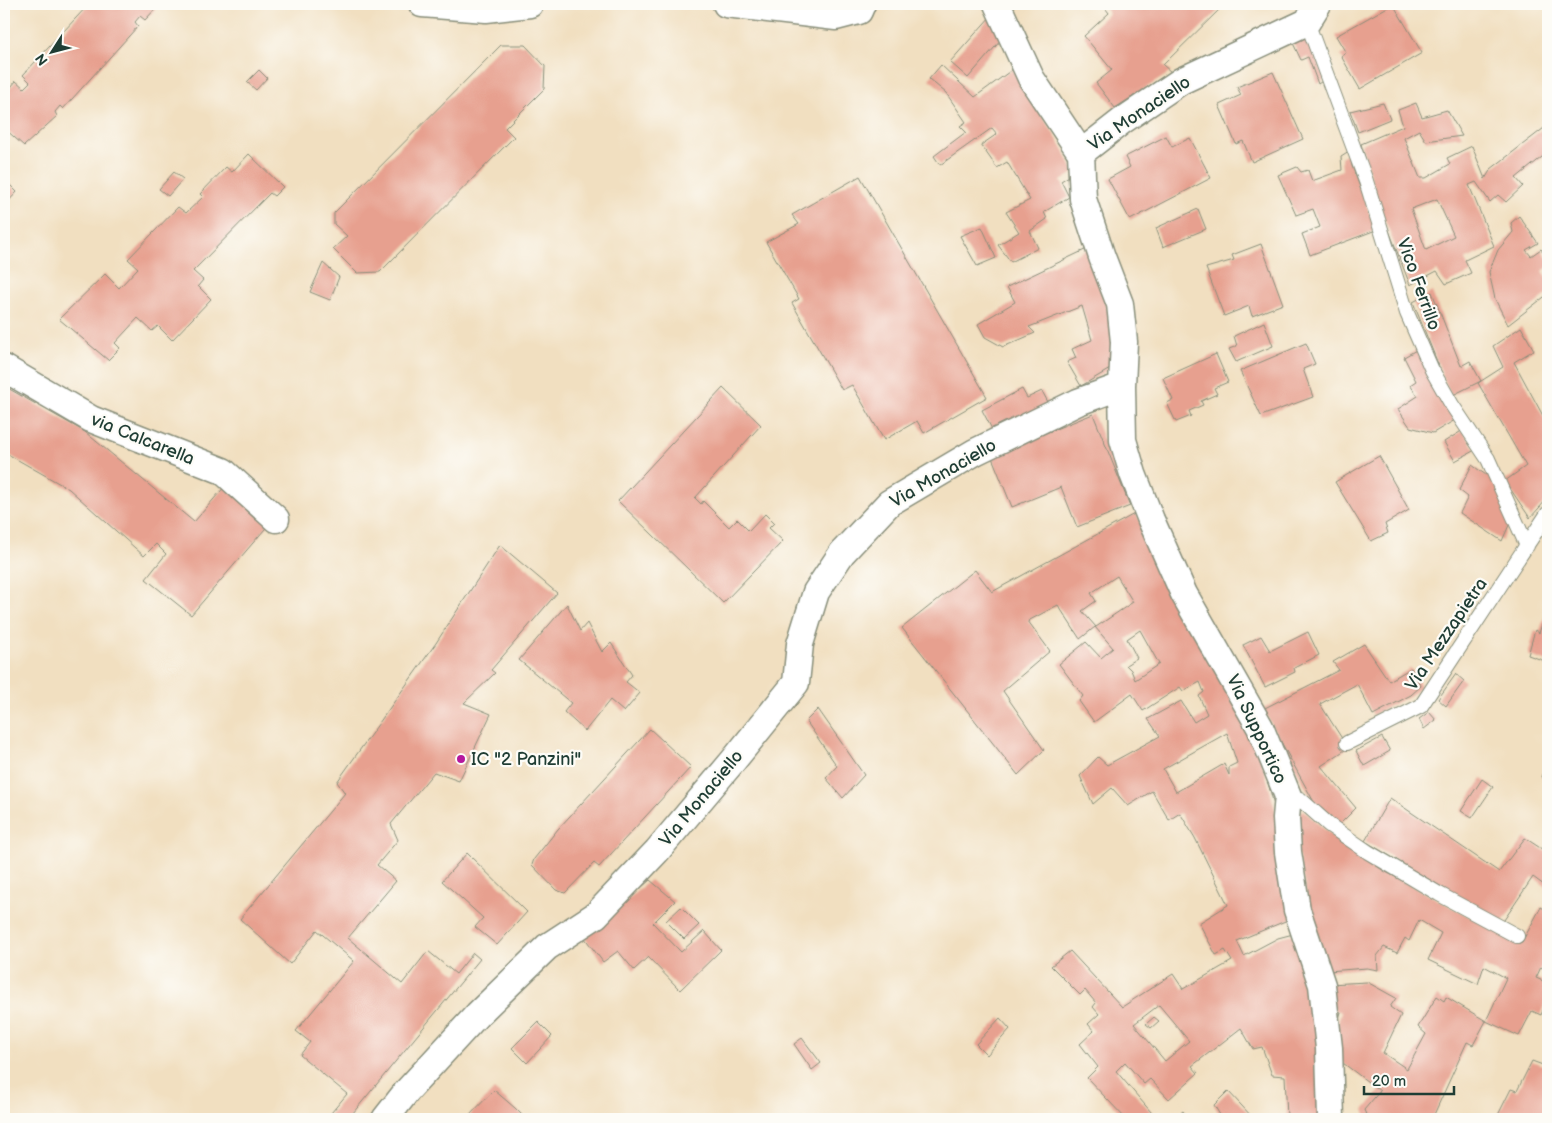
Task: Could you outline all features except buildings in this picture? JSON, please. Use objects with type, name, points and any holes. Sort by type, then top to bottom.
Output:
[{"type":"street","points":[[422,4],[486,9],[530,4]]},
{"type":"street","points":[[726,4],[836,17],[859,11],[862,4]]},
{"type":"street","points":[[997,4],[1031,78],[1081,153]]},
{"type":"street","name":"Via Monaciello","points":[[385,1119],[406,1091],[478,1014],[548,947],[596,916],[657,851],[796,683],[800,644],[816,592],[842,553],[889,503],[975,452],[1078,402],[1122,386],[1124,342],[1120,304],[1102,257],[1084,199],[1081,153],[1122,121],[1181,81],[1312,13]]},
{"type":"street","name":"via Calcarella","points":[[4,368],[91,419],[223,472],[276,519]]},
{"type":"street","name":"Via Supportico","points":[[1122,386],[1124,440],[1133,474],[1151,520],[1184,594],[1260,727],[1288,796],[1286,818],[1288,852],[1297,910],[1322,985],[1329,1048],[1332,1119]]},
{"type":"lane","name":"Vico Ferrillo","points":[[1312,13],[1407,313],[1440,384],[1488,459],[1527,546]]},
{"type":"lane","name":"Via Mezzapietra","points":[[1347,743],[1421,706],[1548,513]]},
{"type":"lane","points":[[1288,796],[1300,800],[1329,825],[1368,852],[1439,894],[1518,936]]},
{"type":"place","name":"IC \"2 Panzini\"","points":[[461,759]]}]
